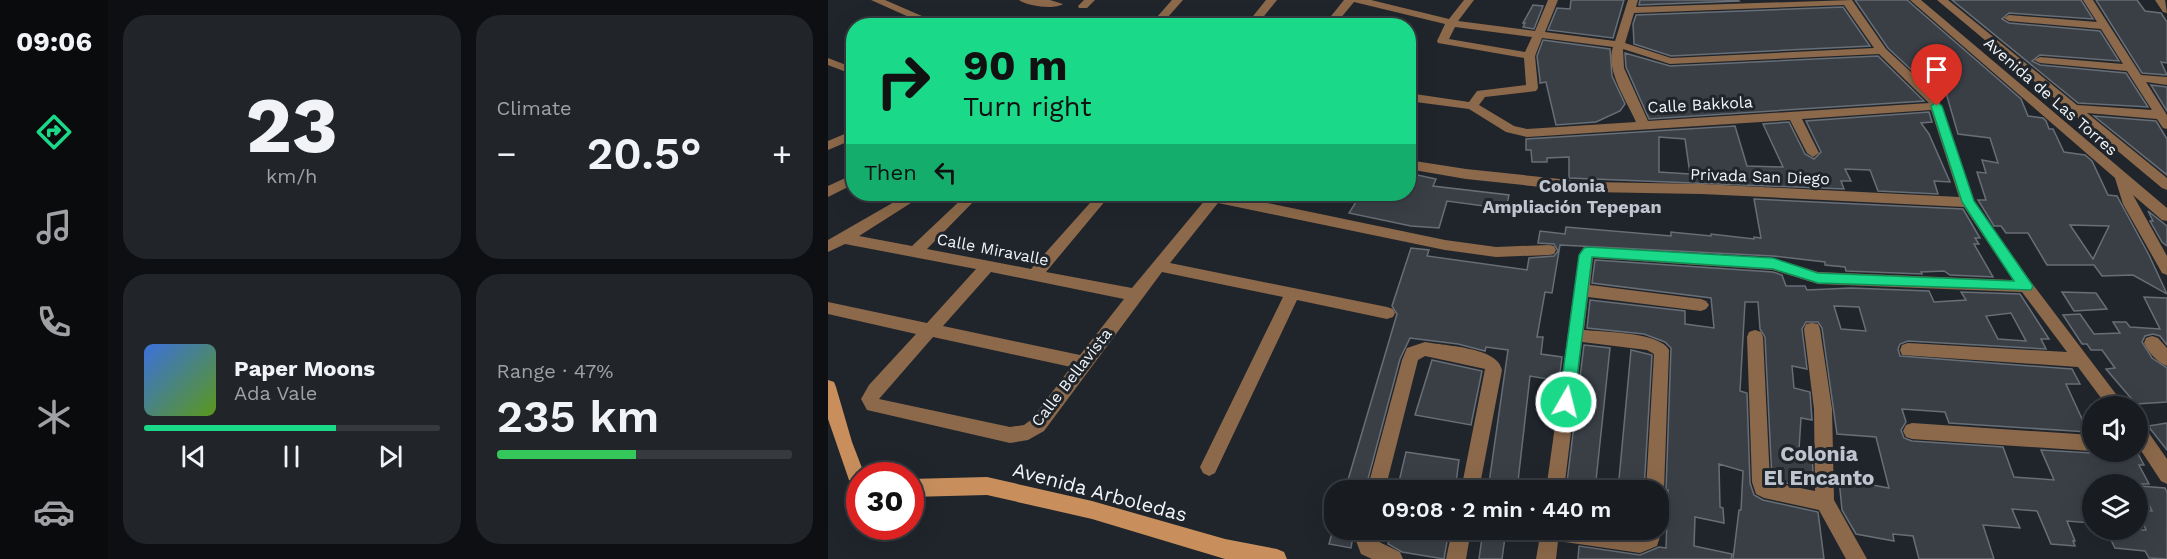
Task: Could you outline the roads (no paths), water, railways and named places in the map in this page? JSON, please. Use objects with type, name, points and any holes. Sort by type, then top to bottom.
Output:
[{"type":"street","points":[[876,0],[920,18]]},
{"type":"street","points":[[1024,0],[1058,4]]},
{"type":"street","points":[[1161,18],[1178,0]]},
{"type":"street","points":[[1257,18],[1272,0]]},
{"type":"street","points":[[1335,18],[1350,0]]},
{"type":"street","points":[[1357,0],[1468,26],[1540,34],[1647,51],[1670,61],[1882,51]]},
{"type":"street","points":[[1469,0],[1442,39],[1444,43],[1528,56]]},
{"type":"street","points":[[1416,98],[1472,106],[1481,94],[1532,88],[1528,56],[1540,34],[1553,0]]},
{"type":"street","name":"Avenida de Las Torres","points":[[1915,0],[2167,216]]},
{"type":"street","name":"Avenida de Las Torres","points":[[1941,0],[2167,185]]},
{"type":"street","points":[[2088,0],[2164,120]]},
{"type":"street","points":[[2160,0],[2167,10]]},
{"type":"street","points":[[1643,124],[1618,68],[1617,46],[1632,5],[1847,1],[1882,51],[1930,94],[1937,106],[1968,202],[2026,286],[2109,396]]},
{"type":"street","points":[[2009,18],[2104,26]]},
{"type":"street","points":[[828,60],[846,68]]},
{"type":"street","points":[[2040,60],[2134,73],[2167,81]]},
{"type":"street","name":"Calle Bakkola","points":[[1472,106],[1517,132],[1937,106]]},
{"type":"street","points":[[2072,108],[2164,120]]},
{"type":"street","points":[[1794,115],[1813,153]]},
{"type":"street","points":[[830,143],[846,137]]},
{"type":"street","name":"Privada San Diego","points":[[1416,166],[1589,187],[1702,189],[1968,202]]},
{"type":"street","points":[[2120,176],[2130,204],[2167,269]]},
{"type":"street","points":[[828,192],[846,182]]},
{"type":"street","points":[[828,247],[906,201]]},
{"type":"street","points":[[915,252],[968,201]]},
{"type":"street","points":[[1034,275],[1099,201]]},
{"type":"street","name":"Calle Bellavista","points":[[928,329],[875,390],[870,399],[873,405],[1010,435],[1028,432],[1038,425],[1135,296],[1212,201]]},
{"type":"street","points":[[1239,201],[1445,245],[1496,252],[1549,250]]},
{"type":"street","name":"Calle Miravalle","points":[[844,238],[1135,296]]},
{"type":"street","points":[[1556,480],[1588,252],[1773,264],[1818,278],[2026,286]]},
{"type":"street","points":[[928,329],[988,266]]},
{"type":"street","points":[[1160,266],[1387,313]]},
{"type":"street","points":[[1581,290],[1701,305]]},
{"type":"street","points":[[1209,467],[1292,294]]},
{"type":"street","points":[[828,308],[1083,363]]},
{"type":"street","points":[[1812,329],[1823,409],[1825,502],[1857,559]]},
{"type":"street","points":[[1575,335],[1650,344],[1661,350],[1656,480]]},
{"type":"street","points":[[1755,337],[1763,488],[1772,492],[1825,502]]},
{"type":"street","points":[[2152,343],[2167,359]]},
{"type":"street","points":[[1379,480],[1410,360],[1413,353],[1425,349],[1486,360],[1493,365],[1494,370],[1472,480]]},
{"type":"street","points":[[1908,350],[2080,360]]},
{"type":"street","points":[[828,387],[832,420],[850,462]]},
{"type":"street","points":[[1912,431],[2082,442]]},
{"type":"street","points":[[2148,451],[2167,475]]},
{"type":"street","name":"Avenida Arboledas","points":[[924,488],[987,486],[1092,510],[1225,549],[1276,559]]},
{"type":"street","points":[[1366,540],[1368,547],[1393,559]]},
{"type":"street","points":[[1456,559],[1460,540]]},
{"type":"street","points":[[1546,559],[1549,540]]},
{"type":"street","points":[[1619,540],[1640,543],[1648,540]]},
{"type":"district","name":"Colonia Ampliación Tepepan","points":[[1572,196]]},
{"type":"district","name":"Colonia El Encanto","points":[[1819,466]]}]
